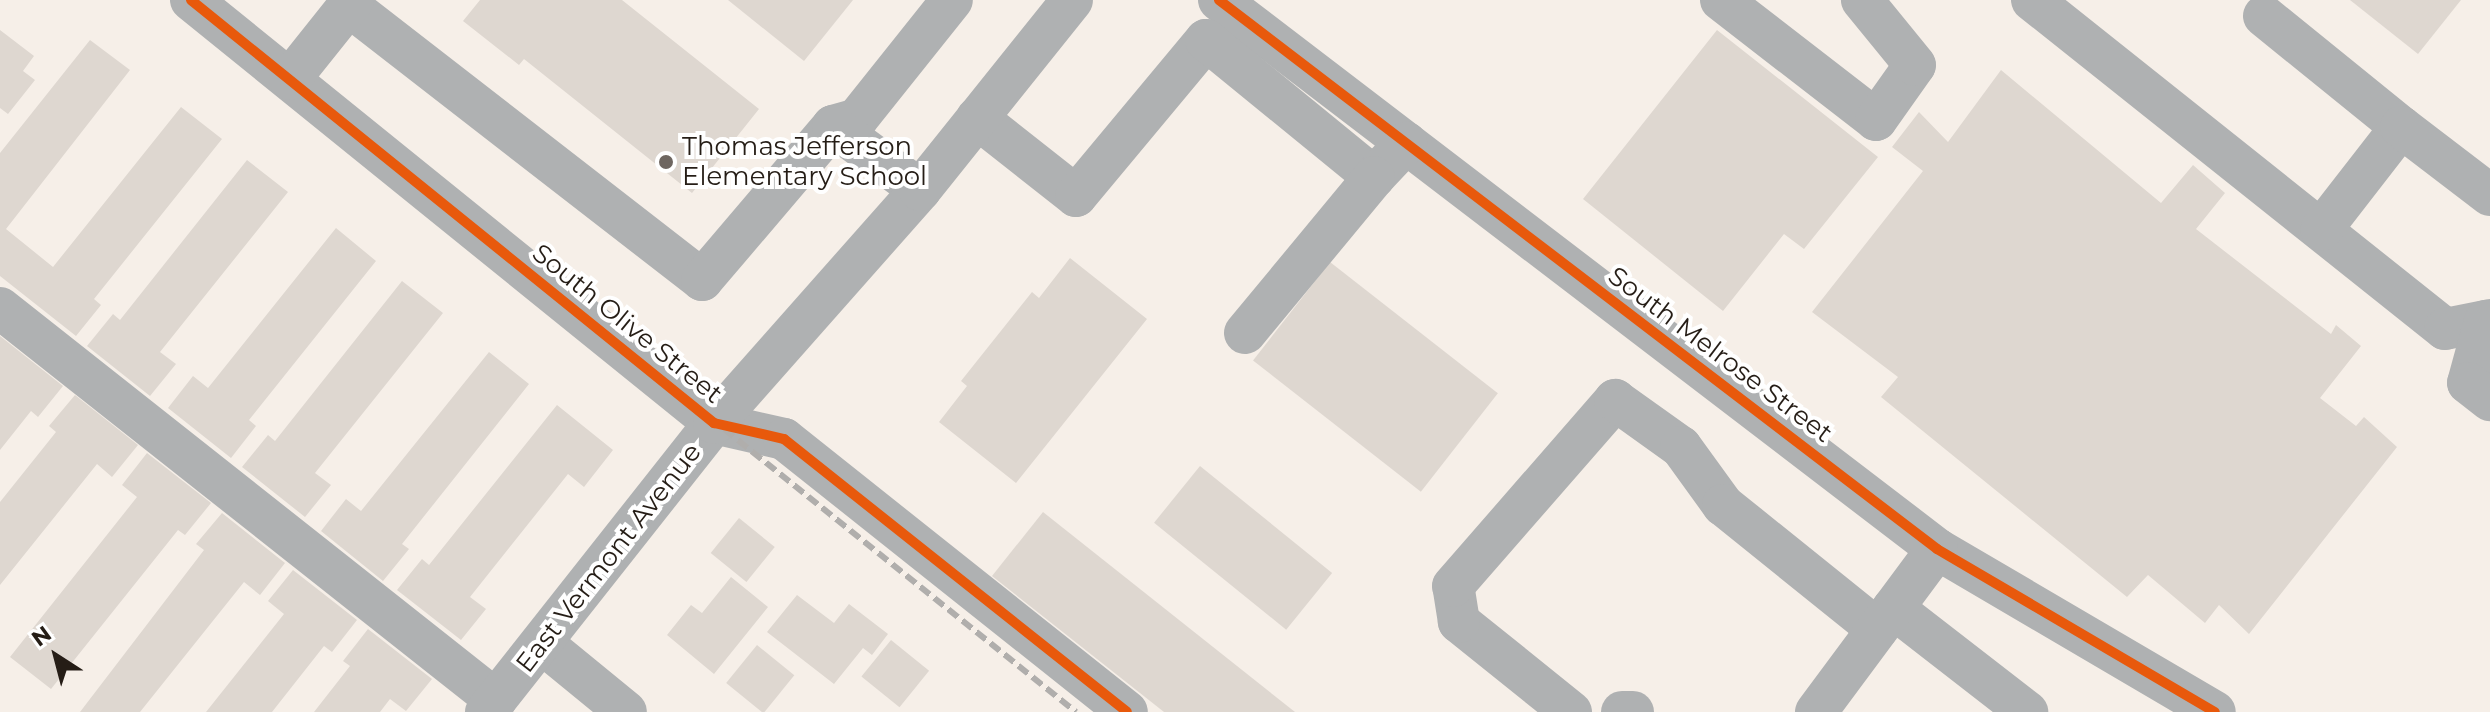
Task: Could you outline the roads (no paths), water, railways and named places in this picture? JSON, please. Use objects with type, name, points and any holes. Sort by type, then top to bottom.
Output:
[{"type":"street","points":[[290,79],[351,3],[702,280],[833,126],[857,119],[952,0]]},
{"type":"street","name":"East Vermont Avenue","points":[[491,706],[543,644],[714,423],[920,190],[1072,0]]},
{"type":"street","name":"South Melrose Street","points":[[1219,0],[1937,549],[2215,712]]},
{"type":"street","points":[[1721,0],[1876,120],[1915,65],[1868,2]]},
{"type":"street","points":[[2032,0],[2445,329],[2488,321],[2468,383],[2490,400]]},
{"type":"street","name":"South Olive Street","points":[[210,6],[290,79],[714,423],[784,439],[1127,712]]},
{"type":"street","points":[[2264,16],[2490,195]]},
{"type":"street","points":[[977,118],[1076,196],[1206,40],[1374,177]]},
{"type":"street","points":[[833,126],[920,190]]},
{"type":"street","points":[[2321,230],[2401,127]]},
{"type":"street","points":[[1245,333],[1374,177],[1406,143]]},
{"type":"street","points":[[0,308],[491,706]]},
{"type":"street","points":[[1571,712],[1459,622],[1453,586],[1615,400],[1681,447],[1723,505],[1885,619],[2027,712]]},
{"type":"street","points":[[1817,712],[1937,549]]},
{"type":"street","points":[[543,644],[626,712]]},
{"type":"street","points":[[1622,712],[1633,712]]},
{"type":"railway","points":[[191,0],[1076,712]]},
{"type":"place","name":"Thomas Jefferson Elementary School","points":[[666,162]]}]
